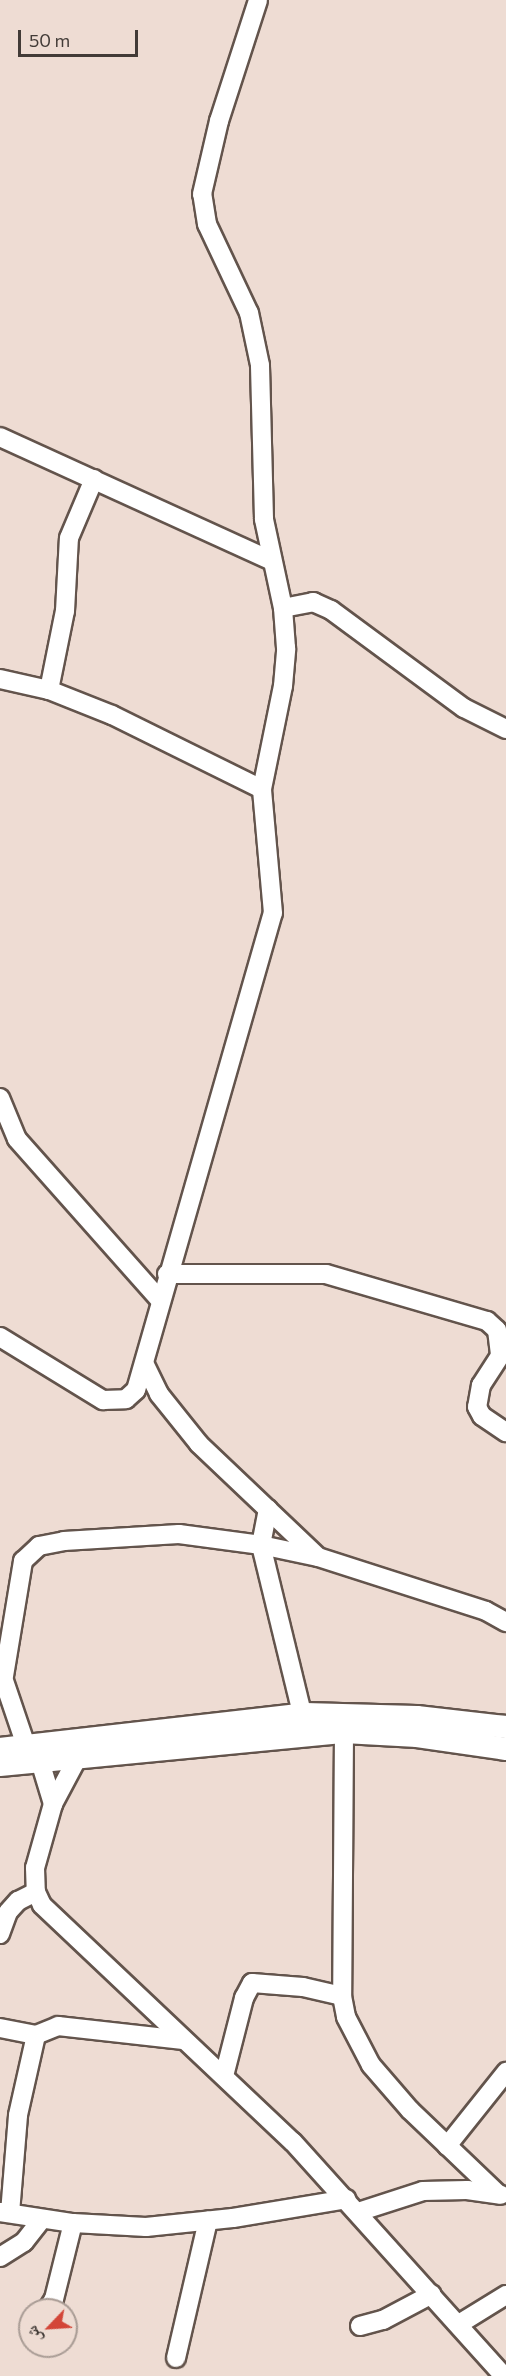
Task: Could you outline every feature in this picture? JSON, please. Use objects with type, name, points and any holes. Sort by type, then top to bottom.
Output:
[{"type":"main road","points":[[0,1749],[78,1748],[305,1724],[417,1717],[506,1726]]},
{"type":"main road","points":[[305,1724],[344,1732],[417,1736],[506,1749]]},
{"type":"main road","points":[[0,1766],[33,1750]]},
{"type":"street","points":[[0,1337],[103,1400],[126,1398],[136,1390],[145,1365],[167,1274],[197,1186],[273,913],[262,789],[283,686],[283,608],[270,560],[264,519],[260,365],[249,313],[207,224],[202,194],[219,121],[258,0]]},
{"type":"street","points":[[0,437],[94,479],[175,520],[270,560]]},
{"type":"street","points":[[49,690],[65,611],[69,538],[94,479]]},
{"type":"street","points":[[283,608],[313,602],[331,610],[464,708],[506,729]]},
{"type":"street","points":[[0,679],[49,690],[112,715],[262,789]]},
{"type":"street","points":[[0,1098],[17,1139],[160,1300]]},
{"type":"street","points":[[167,1274],[326,1275],[487,1322],[497,1330],[500,1356],[481,1385],[477,1407],[482,1416],[506,1432]]},
{"type":"street","points":[[145,1365],[159,1394],[199,1444],[318,1557]]},
{"type":"street","points":[[268,1509],[261,1545],[305,1724]]},
{"type":"street","points":[[53,1804],[2,1673],[23,1562],[39,1546],[98,1538],[179,1533],[261,1545],[318,1557],[486,1611],[506,1622]]},
{"type":"street","points":[[344,1732],[342,1996],[346,2017],[360,2050],[410,2110],[502,2195]]},
{"type":"street","points":[[78,1748],[53,1804],[35,1868],[36,1892],[55,1921],[224,2076],[352,2205],[459,2324],[499,2373]]},
{"type":"street","points":[[0,1934],[9,1912],[18,1901],[36,1892]]},
{"type":"street","points":[[224,2076],[250,1984],[266,1982],[342,1996]]},
{"type":"street","points":[[0,2028],[36,2035],[58,2026],[183,2040]]},
{"type":"street","points":[[36,2035],[20,2104],[5,2212],[73,2223],[146,2227],[352,2205],[423,2191],[502,2195]]},
{"type":"street","points":[[447,2146],[506,2072]]},
{"type":"street","points":[[0,2257],[24,2242],[42,2219]]},
{"type":"street","points":[[176,2358],[208,2221]]},
{"type":"street","points":[[54,2298],[73,2223]]},
{"type":"street","points":[[360,2326],[383,2320],[432,2294]]},
{"type":"street","points":[[459,2324],[506,2295]]}]
